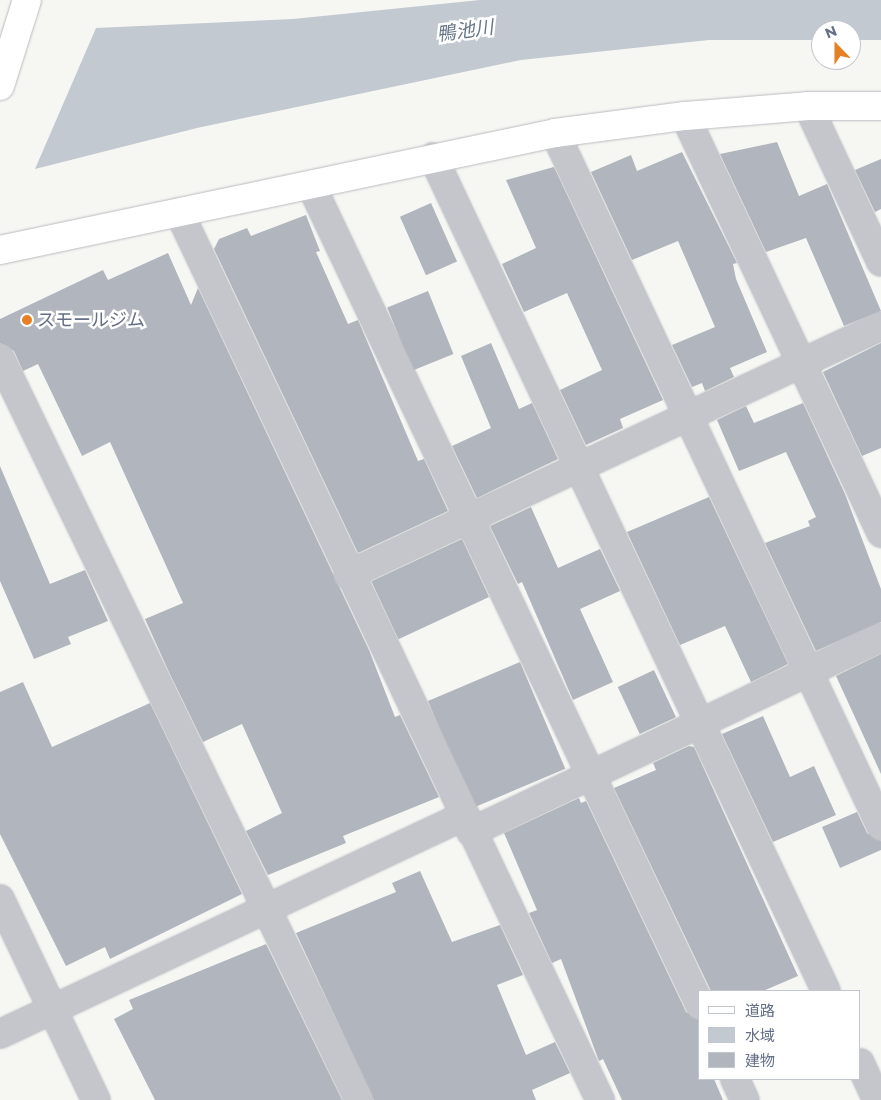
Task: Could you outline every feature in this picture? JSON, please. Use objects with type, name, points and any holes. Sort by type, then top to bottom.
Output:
[{"type":"main road","points":[[0,86],[27,0]]},
{"type":"main road","points":[[0,250],[433,157],[555,133],[685,116],[808,106],[881,106]]},
{"type":"street","points":[[808,106],[881,262]]},
{"type":"street","points":[[685,116],[881,533]]},
{"type":"street","points":[[555,133],[881,826]]},
{"type":"street","points":[[433,157],[577,468],[826,990]]},
{"type":"street","points":[[311,184],[468,519],[698,1001]]},
{"type":"street","points":[[179,212],[348,575],[600,1100]]},
{"type":"street","points":[[348,575],[881,326]]},
{"type":"street","points":[[0,358],[267,906],[359,1100]]},
{"type":"street","points":[[0,1034],[267,906],[591,774],[881,637]]},
{"type":"street","points":[[0,900],[54,1008],[96,1100]]},
{"type":"street","points":[[861,1065],[877,1100]]},
{"type":"street","points":[[735,1080],[745,1100]]},
{"type":"water","name":"鴨池川","points":[[480,0],[881,0],[881,40],[861,40],[861,20],[811,20],[811,40],[709,40],[521,60],[197,128],[35,169],[96,28],[293,19]]},
{"type":"building","points":[[777,142],[799,196],[827,184],[881,311],[844,326],[806,238],[766,252],[720,154]]},
{"type":"building","points":[[682,152],[737,263],[733,264],[736,279],[767,352],[730,368],[734,377],[705,391],[702,383],[692,387],[672,345],[715,327],[678,241],[632,260],[591,172],[631,155],[637,171]]},
{"type":"building","points":[[881,159],[881,209],[875,212],[855,170]]},
{"type":"building","points":[[554,167],[663,400],[620,419],[623,428],[586,445],[560,390],[602,370],[567,293],[524,312],[502,264],[536,248],[506,180]]},
{"type":"building","points":[[431,203],[457,261],[426,275],[400,217]]},
{"type":"building","points":[[306,215],[320,251],[316,252],[348,324],[358,320],[418,461],[424,459],[448,511],[358,553],[214,249],[219,239],[247,228],[251,236]]},
{"type":"building","points":[[168,253],[191,305],[198,288],[369,650],[395,717],[400,715],[439,797],[343,836],[346,843],[268,875],[246,831],[282,813],[242,724],[203,742],[169,672],[145,619],[183,603],[110,442],[82,456],[38,364],[23,371],[14,351],[0,343],[0,319],[103,270],[108,280]]},
{"type":"building","points":[[428,291],[453,354],[413,371],[387,307]]},
{"type":"building","points":[[491,343],[519,409],[532,403],[558,459],[477,498],[452,446],[491,428],[461,356]]},
{"type":"building","points":[[881,343],[881,448],[862,456],[823,372]]},
{"type":"building","points":[[803,403],[845,494],[881,589],[881,622],[816,651],[765,543],[810,526],[808,521],[816,517],[786,452],[739,471],[717,420],[746,406],[754,423]]},
{"type":"building","points":[[0,466],[50,584],[85,570],[108,621],[68,637],[71,644],[34,659],[0,581]]},
{"type":"building","points":[[709,497],[788,664],[751,682],[725,626],[680,645],[627,532]]},
{"type":"building","points":[[531,507],[558,568],[600,549],[620,591],[580,609],[613,682],[573,700],[522,582],[518,584],[490,526]]},
{"type":"building","points":[[462,539],[489,597],[398,639],[371,581]]},
{"type":"building","points":[[881,654],[881,774],[836,676]]},
{"type":"building","points":[[520,662],[565,769],[473,808],[428,701]]},
{"type":"building","points":[[654,670],[676,717],[640,734],[618,687]]},
{"type":"building","points":[[23,682],[52,747],[150,703],[242,894],[110,959],[105,947],[66,966],[0,834],[0,692]]},
{"type":"building","points":[[763,716],[790,777],[814,766],[836,815],[773,842],[722,734]]},
{"type":"building","points":[[689,746],[694,747],[798,976],[765,990],[711,990],[614,788],[656,770],[653,763]]},
{"type":"building","points":[[579,798],[581,803],[586,801],[686,1012],[698,1019],[698,1080],[714,1080],[723,1100],[622,1100],[603,1059],[599,1061],[561,959],[552,963],[529,913],[537,910],[504,833]]},
{"type":"building","points":[[857,812],[867,833],[881,841],[881,850],[840,868],[822,827]]},
{"type":"building","points":[[420,871],[452,942],[500,925],[523,975],[497,985],[526,1055],[555,1042],[570,1073],[532,1090],[536,1100],[374,1100],[296,933],[396,892],[392,883]]},
{"type":"building","points":[[266,944],[342,1100],[155,1100],[114,1019],[133,1009],[129,1000]]},
{"type":"place","name":"スモールジム","points":[[27,320]]}]
